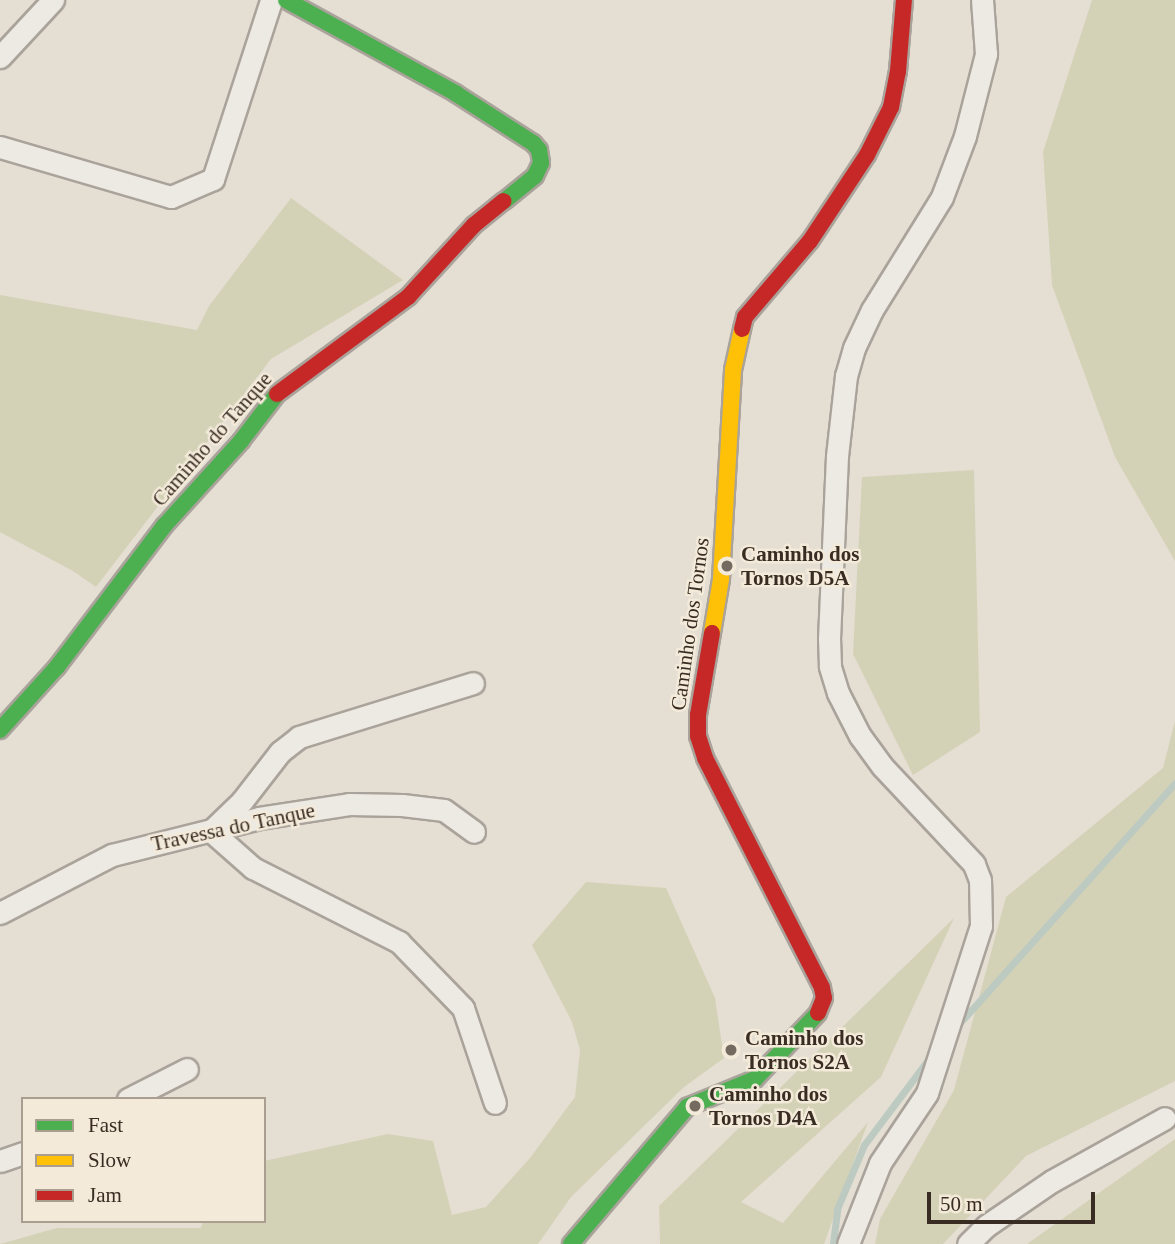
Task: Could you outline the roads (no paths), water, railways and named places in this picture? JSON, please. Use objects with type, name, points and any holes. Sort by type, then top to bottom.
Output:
[{"type":"street","points":[[0,57],[53,0]]},
{"type":"street","points":[[0,147],[171,197],[213,179],[271,0]]},
{"type":"street","name":"Caminho do Tanque","points":[[0,730],[57,667],[164,526],[241,441],[280,390],[408,297],[474,225],[535,176],[541,163],[539,150],[533,142],[455,93],[286,0]]},
{"type":"street","name":"Caminho dos Tornos","points":[[571,1244],[687,1107],[755,1079],[804,1030],[821,1009],[824,998],[822,988],[705,758],[698,736],[698,715],[722,579],[733,370],[745,317],[810,241],[867,155],[891,107],[898,71],[904,0]]},
{"type":"street","points":[[849,1244],[880,1163],[927,1093],[981,926],[981,880],[974,864],[882,766],[860,736],[838,694],[830,666],[830,639],[838,444],[846,376],[854,348],[872,310],[942,197],[965,136],[986,54],[982,0]]},
{"type":"street","points":[[473,683],[299,737],[280,752],[243,801],[211,831],[253,867],[399,942],[463,1007],[495,1103]]},
{"type":"street","name":"Travessa do Tanque","points":[[0,913],[112,855],[259,818],[349,804],[402,805],[444,810],[474,832]]},
{"type":"street","points":[[132,1097],[187,1069]]},
{"type":"street","points":[[968,1244],[986,1226],[1052,1181],[1165,1118]]},
{"type":"street","points":[[0,1161],[21,1154]]},
{"type":"waterway","points":[[957,1026],[1175,783]]},
{"type":"waterway","points":[[833,1244],[837,1209],[864,1145],[933,1053]]},
{"type":"place","name":"Caminho dos Tornos D5A","points":[[727,566]]},
{"type":"place","name":"Caminho dos Tornos S2A","points":[[731,1050]]},
{"type":"place","name":"Caminho dos Tornos D4A","points":[[695,1106]]}]
